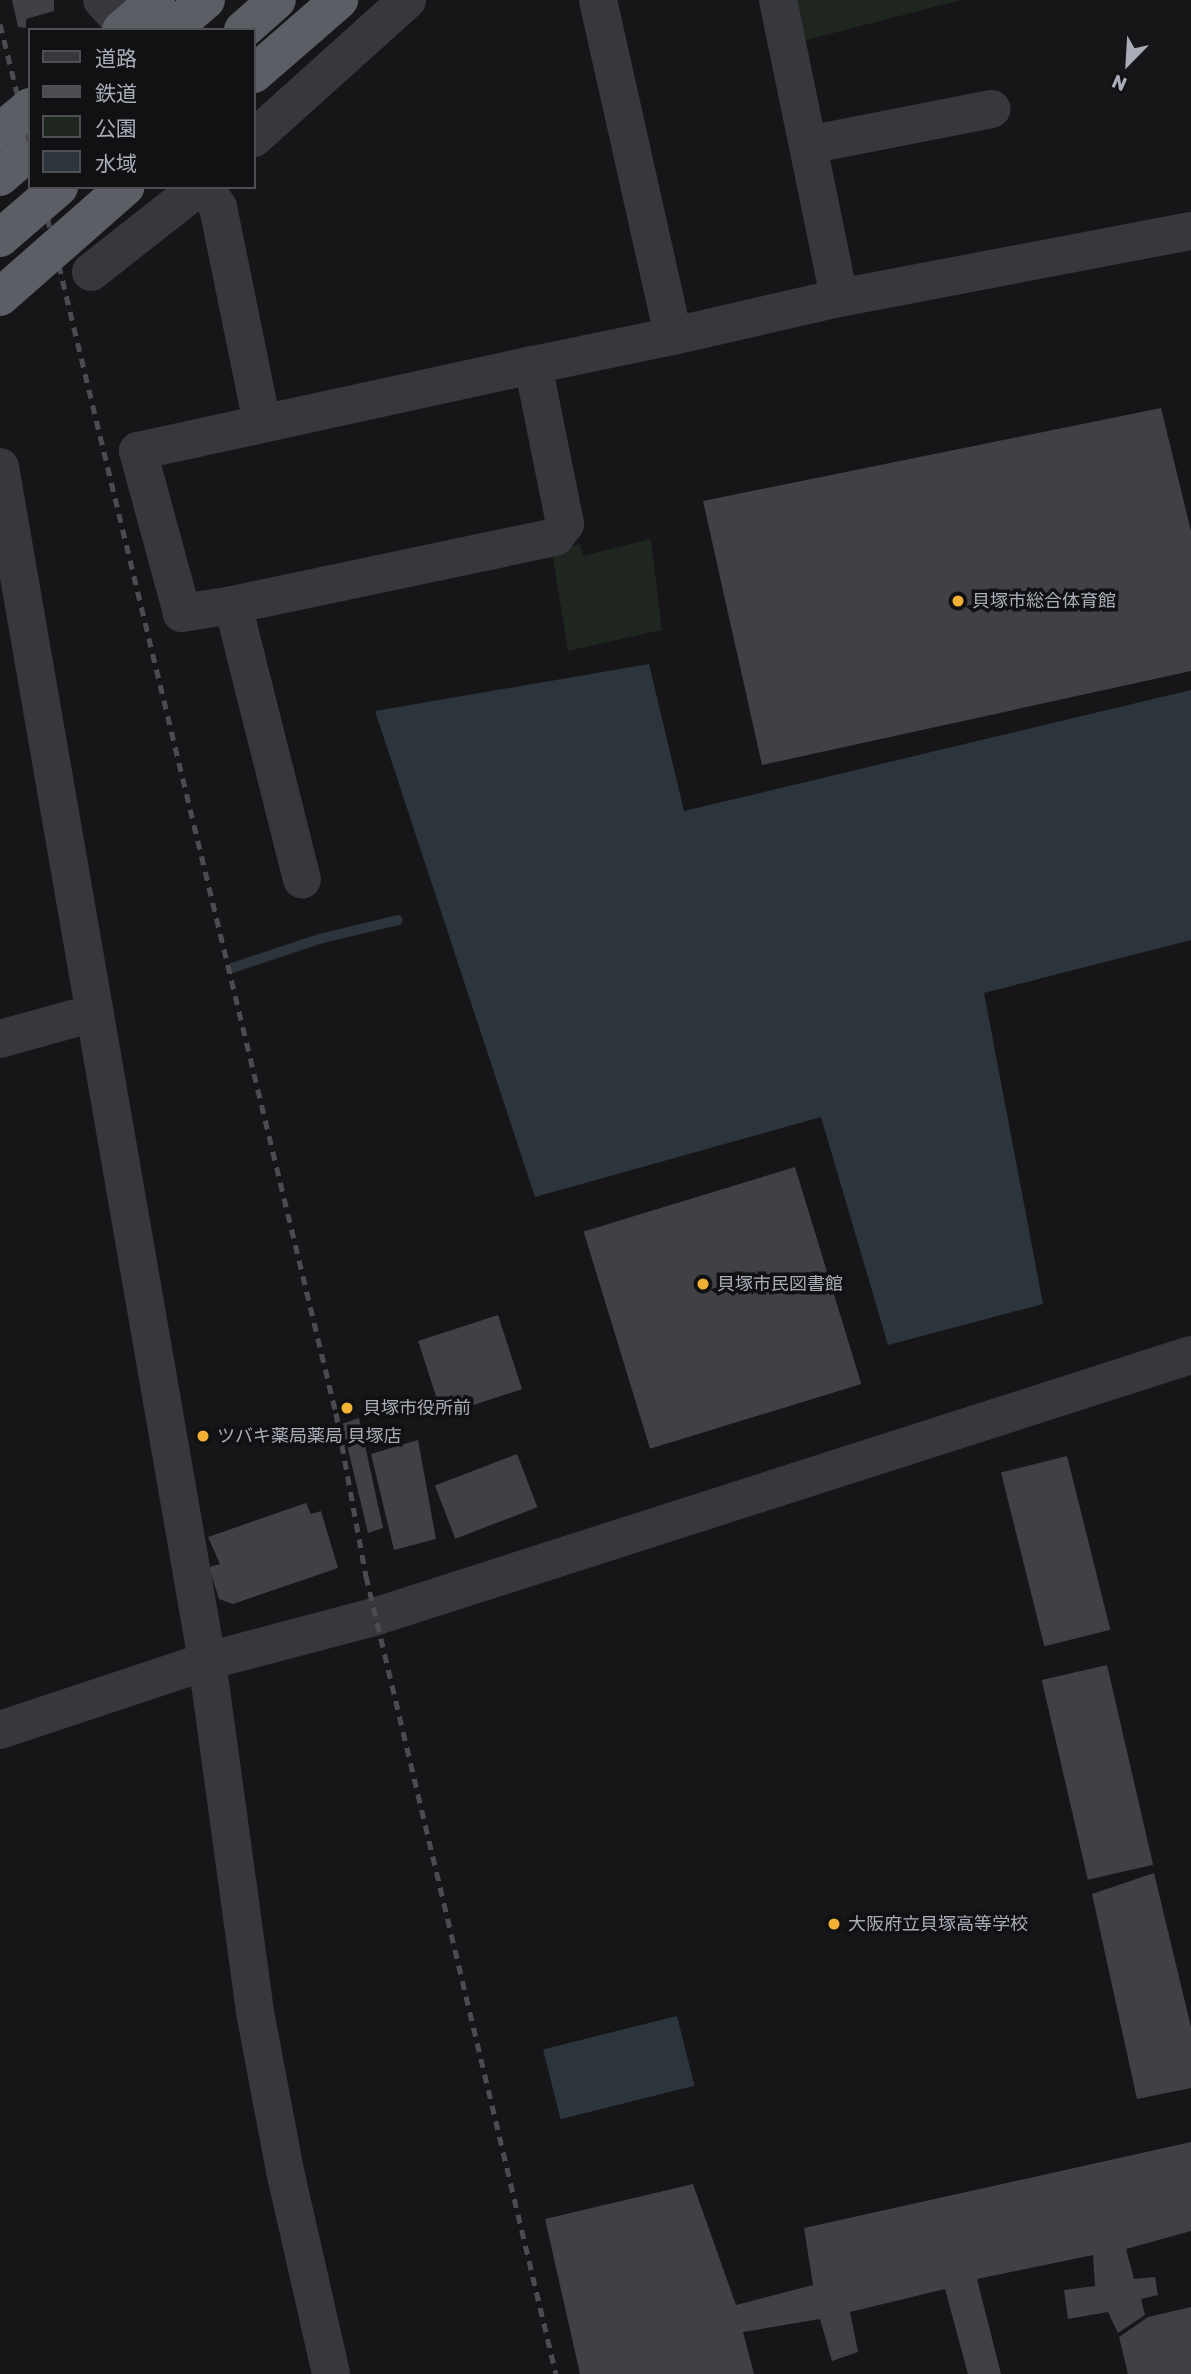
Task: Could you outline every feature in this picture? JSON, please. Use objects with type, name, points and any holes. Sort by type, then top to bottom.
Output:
[{"type":"highway","points":[[123,28],[156,0]]},
{"type":"highway","points":[[174,28],[206,0]]},
{"type":"highway","points":[[245,28],[277,0]]},
{"type":"highway","points":[[256,72],[339,0]]},
{"type":"highway","points":[[0,132],[28,109]]},
{"type":"highway","points":[[0,177],[28,153]]},
{"type":"highway","points":[[0,238],[57,189]]},
{"type":"highway","points":[[0,297],[123,189]]},
{"type":"street","points":[[102,0],[128,28]]},
{"type":"street","points":[[256,136],[407,0]]},
{"type":"street","points":[[598,0],[673,336]]},
{"type":"street","points":[[778,0],[839,298]]},
{"type":"street","points":[[808,145],[991,110]]},
{"type":"street","points":[[91,272],[198,189]]},
{"type":"street","points":[[203,189],[218,207],[262,424]]},
{"type":"street","points":[[533,365],[565,524],[555,537],[233,606],[182,613],[138,451],[839,298],[1191,231]]},
{"type":"street","points":[[0,467],[207,1661],[255,2012],[285,2171],[331,2374]]},
{"type":"street","points":[[233,606],[302,879]]},
{"type":"street","points":[[0,1039],[94,1013]]},
{"type":"street","points":[[0,1730],[207,1661],[377,1616],[1191,1355]]},
{"type":"green space","points":[[783,0],[961,0],[795,43]]},
{"type":"green space","points":[[651,539],[662,630],[568,651],[552,552],[580,544],[583,556]]},
{"type":"water","points":[[649,664],[684,811],[1191,690],[1191,940],[984,993],[1043,1304],[888,1345],[821,1117],[535,1197],[375,711]]},
{"type":"water","points":[[677,2016],[694,2086],[561,2119],[543,2049]]},
{"type":"building","points":[[12,0],[54,0],[54,11],[26,19],[26,28],[18,27]]},
{"type":"building","name":"貝塚市総合体育館","points":[[1161,408],[1191,531],[1191,671],[762,765],[703,501]]},
{"type":"building","points":[[795,1167],[861,1384],[650,1449],[584,1232]]},
{"type":"building","points":[[498,1315],[522,1389],[442,1415],[418,1341]]},
{"type":"building","points":[[359,1418],[383,1528],[368,1533],[342,1424]]},
{"type":"building","points":[[418,1440],[436,1539],[394,1550],[371,1454]]},
{"type":"building","points":[[517,1454],[537,1507],[455,1539],[435,1486]]},
{"type":"building","points":[[1067,1456],[1110,1630],[1044,1646],[1001,1472]]},
{"type":"building","points":[[306,1503],[311,1514],[321,1511],[338,1568],[233,1604],[219,1599],[209,1567],[220,1564],[208,1537]]},
{"type":"building","points":[[1107,1665],[1153,1865],[1088,1880],[1042,1680]]},
{"type":"building","points":[[1154,1873],[1191,2027],[1191,2088],[1137,2099],[1092,1894]]},
{"type":"building","points":[[1191,2142],[1191,2231],[1126,2249],[1134,2279],[1155,2277],[1158,2295],[1141,2299],[1145,2315],[1118,2333],[1108,2312],[1068,2319],[1064,2290],[1095,2286],[1093,2255],[977,2279],[1001,2374],[968,2374],[945,2289],[850,2312],[858,2352],[832,2361],[820,2319],[743,2332],[754,2374],[580,2374],[545,2219],[693,2184],[736,2305],[813,2285],[804,2228]]},
{"type":"building","points":[[1191,2307],[1191,2374],[1128,2374],[1119,2337],[1148,2317]]},
{"type":"waterway","points":[[232,968],[319,939],[398,920]]},
{"type":"railway","points":[[0,24],[28,137]]},
{"type":"railway","points":[[40,189],[336,1413],[366,1576],[556,2374]]},
{"type":"place","name":"貝塚市総合体育館","points":[[958,601]]},
{"type":"place","name":"貝塚市民図書館","points":[[703,1284]]},
{"type":"place","name":"貝塚市役所前","points":[[347,1408]]},
{"type":"place","name":"ツバキ薬局薬局 貝塚店","points":[[203,1436]]},
{"type":"place","name":"大阪府立貝塚高等学校","points":[[834,1924]]}]
